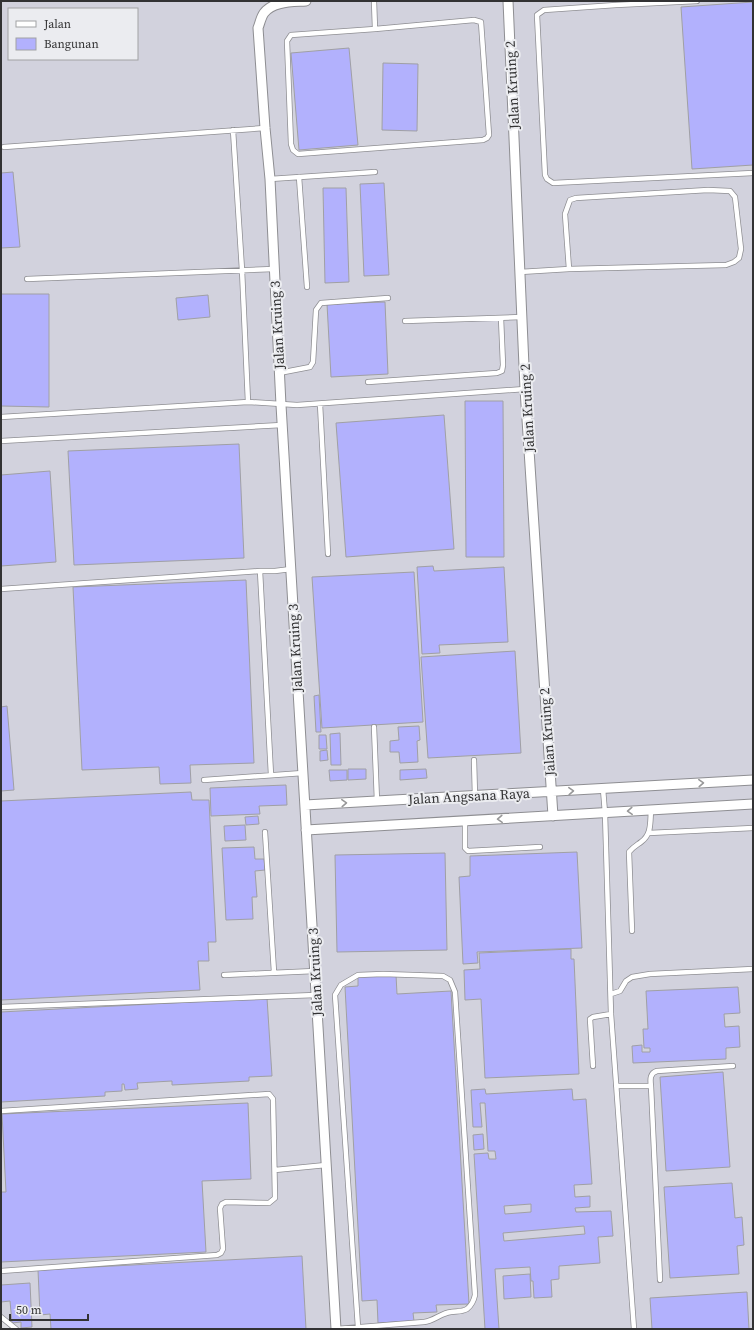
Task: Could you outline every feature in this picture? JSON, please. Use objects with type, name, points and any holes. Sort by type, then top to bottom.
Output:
[{"type":"street","name":"Jalan Kruing 3","points":[[306,1],[270,4],[258,28],[270,179],[290,569],[336,1329]]},
{"type":"street","name":"Jalan Kruing 2","points":[[508,1],[525,389],[553,816]]},
{"type":"street","name":"Jalan Angsana Raya","points":[[305,805],[753,780]]},
{"type":"street","name":"Jalan Angsana Raya","points":[[306,830],[753,804]]},
{"type":"lane","points":[[374,1],[375,29]]},
{"type":"lane","points":[[697,1],[547,10],[542,11],[537,15],[545,175],[547,179],[553,183],[753,173]]},
{"type":"lane","points":[[474,20],[481,22],[489,135],[487,138],[483,140],[298,154],[293,150],[291,144],[288,38],[291,35],[375,29],[474,20]]},
{"type":"lane","points":[[4,147],[265,128]]},
{"type":"lane","points":[[233,130],[242,270],[248,402]]},
{"type":"lane","points":[[270,179],[375,172]]},
{"type":"lane","points":[[299,177],[307,287]]},
{"type":"lane","points":[[520,272],[569,269],[726,265],[739,258],[741,249],[735,197],[730,191],[708,190],[576,198],[570,200],[565,214],[569,269]]},
{"type":"lane","points":[[27,279],[274,269]]},
{"type":"lane","points":[[279,373],[311,366],[313,362],[316,310],[322,303],[388,298]]},
{"type":"lane","points":[[405,321],[522,316]]},
{"type":"lane","points":[[368,382],[497,373],[502,371],[501,318]]},
{"type":"lane","points":[[1,417],[248,402],[281,405],[320,404],[525,389]]},
{"type":"lane","points":[[320,404],[328,554]]},
{"type":"lane","points":[[1,441],[282,425]]},
{"type":"lane","points":[[1,589],[260,571],[275,572],[290,569]]},
{"type":"lane","points":[[260,571],[271,775]]},
{"type":"lane","points":[[374,727],[377,801]]},
{"type":"lane","points":[[474,760],[475,796]]},
{"type":"lane","points":[[204,780],[303,773]]},
{"type":"lane","points":[[603,789],[611,1014],[634,1329]]},
{"type":"lane","points":[[632,931],[630,852],[644,840],[649,833],[651,810]]},
{"type":"lane","points":[[465,821],[465,848],[468,851],[540,847]]},
{"type":"lane","points":[[649,833],[753,828]]},
{"type":"lane","points":[[265,832],[274,972]]},
{"type":"lane","points":[[611,994],[620,991],[626,981],[632,977],[650,974],[753,970]]},
{"type":"lane","points":[[224,975],[315,971]]},
{"type":"lane","points":[[336,1329],[430,1322],[450,1312],[457,1312],[466,1309],[473,1302],[475,1295],[455,992],[450,980],[443,976],[383,974],[358,975],[341,985],[335,995],[358,1327]]},
{"type":"lane","points":[[1,1007],[316,995]]},
{"type":"lane","points":[[593,1066],[590,1019],[593,1017],[611,1014]]},
{"type":"lane","points":[[660,1280],[651,1086],[652,1075],[657,1071],[733,1066]]},
{"type":"lane","points":[[616,1086],[651,1086]]},
{"type":"lane","points":[[1,1111],[269,1094],[273,1099],[275,1170],[275,1198],[272,1202],[226,1202],[222,1204],[220,1208],[223,1249],[221,1253],[217,1255],[1,1271]]},
{"type":"lane","points":[[275,1170],[326,1165]]},
{"type":"lane","points":[[1,1317],[16,1329]]},
{"type":"shaded area","points":[[1,1],[753,1],[753,1329],[11,1329],[1,1320]]},
{"type":"building","points":[[753,2],[753,165],[692,169],[681,7]]},
{"type":"building","points":[[349,48],[358,145],[299,150],[291,53]]},
{"type":"building","points":[[383,63],[418,64],[417,131],[382,130]]},
{"type":"building","points":[[13,172],[20,247],[1,248],[1,173]]},
{"type":"building","points":[[384,183],[389,275],[364,276],[360,184]]},
{"type":"building","points":[[323,188],[346,188],[349,282],[325,283]]},
{"type":"building","points":[[1,294],[49,294],[49,407],[1,406]]},
{"type":"building","points":[[208,295],[210,317],[178,320],[176,298]]},
{"type":"building","points":[[385,302],[388,374],[331,377],[327,304]]},
{"type":"building","points":[[465,401],[503,401],[504,557],[466,557]]},
{"type":"building","points":[[444,415],[454,549],[346,557],[336,423]]},
{"type":"building","points":[[239,444],[244,558],[74,565],[68,451]]},
{"type":"building","points":[[50,471],[56,562],[1,566],[1,475]]},
{"type":"building","points":[[433,566],[434,571],[504,567],[508,642],[439,645],[440,653],[422,654],[417,567]]},
{"type":"building","points":[[414,572],[423,722],[322,728],[312,577]]},
{"type":"building","points":[[246,580],[254,763],[190,765],[191,783],[160,784],[159,767],[82,770],[73,587]]},
{"type":"building","points":[[515,651],[521,753],[428,758],[421,657]]},
{"type":"building","points":[[319,695],[321,732],[316,732],[314,696]]},
{"type":"building","points":[[7,706],[14,790],[1,791],[1,707]]},
{"type":"building","points":[[419,726],[420,740],[417,741],[418,762],[400,763],[399,752],[390,752],[390,741],[399,740],[398,727]]},
{"type":"building","points":[[340,733],[341,765],[331,765],[330,734]]},
{"type":"building","points":[[319,735],[326,735],[327,749],[319,749]]},
{"type":"building","points":[[327,750],[328,760],[320,761],[320,751]]},
{"type":"building","points":[[348,769],[366,769],[366,779],[348,780]]},
{"type":"building","points":[[426,769],[427,778],[400,780],[400,770]]},
{"type":"building","points":[[329,770],[347,770],[347,780],[330,781]]},
{"type":"building","points":[[286,785],[287,805],[259,806],[260,814],[211,816],[210,788]]},
{"type":"building","points":[[191,792],[192,800],[209,800],[216,942],[208,942],[209,961],[198,961],[200,990],[1,1000],[1,801]]},
{"type":"building","points":[[258,816],[259,824],[246,825],[245,817]]},
{"type":"building","points":[[245,825],[246,840],[225,841],[224,826]]},
{"type":"building","points":[[254,847],[255,859],[264,859],[265,870],[255,871],[257,897],[252,897],[253,919],[226,920],[222,848]]},
{"type":"building","points":[[577,852],[582,948],[477,952],[478,963],[463,964],[459,877],[470,876],[470,856]]},
{"type":"building","points":[[445,853],[447,950],[337,952],[335,855]]},
{"type":"building","points":[[571,949],[571,959],[574,959],[579,1074],[485,1078],[481,999],[465,1000],[464,970],[480,969],[479,953]]},
{"type":"building","points":[[396,975],[397,994],[451,991],[469,1304],[436,1305],[437,1312],[413,1313],[414,1321],[378,1323],[377,1300],[362,1301],[345,987],[358,986],[358,977]]},
{"type":"building","points":[[738,987],[740,1013],[724,1014],[725,1027],[739,1026],[740,1047],[726,1048],[726,1059],[633,1063],[632,1046],[642,1045],[642,1052],[650,1052],[650,1048],[644,1048],[643,1029],[648,1029],[646,991]]},
{"type":"building","points":[[267,998],[272,1076],[249,1077],[249,1081],[172,1085],[172,1081],[137,1083],[138,1089],[125,1090],[124,1084],[122,1084],[122,1091],[105,1092],[105,1096],[1,1102],[1,1012]]},
{"type":"building","points":[[723,1072],[730,1167],[666,1171],[660,1077]]},
{"type":"building","points":[[485,1089],[486,1094],[572,1089],[573,1100],[586,1099],[592,1184],[574,1185],[575,1197],[590,1196],[590,1207],[575,1208],[576,1212],[611,1211],[613,1236],[598,1237],[600,1263],[559,1266],[559,1279],[551,1280],[552,1297],[534,1298],[530,1267],[495,1269],[499,1329],[485,1329],[474,1154],[488,1153],[489,1159],[496,1159],[495,1151],[488,1151],[485,1103],[480,1103],[482,1127],[473,1127],[471,1090]],"holes":[[[531,1204],[531,1212],[505,1214],[504,1206]],[[584,1226],[585,1234],[504,1241],[503,1233]]]},
{"type":"building","points":[[248,1103],[251,1179],[202,1181],[206,1252],[1,1262],[1,1192],[6,1192],[2,1114]]},
{"type":"building","points":[[483,1134],[484,1149],[474,1150],[473,1135]]},
{"type":"building","points":[[732,1183],[735,1218],[742,1217],[744,1245],[737,1246],[739,1274],[670,1278],[664,1187]]},
{"type":"building","points":[[302,1256],[306,1329],[51,1329],[50,1314],[40,1315],[38,1270]]},
{"type":"building","points":[[530,1274],[531,1297],[504,1299],[503,1276]]},
{"type":"building","points":[[30,1283],[32,1327],[21,1328],[21,1322],[12,1323],[10,1301],[1,1302],[1,1285]]},
{"type":"building","points":[[747,1292],[749,1329],[652,1329],[650,1298]]}]
